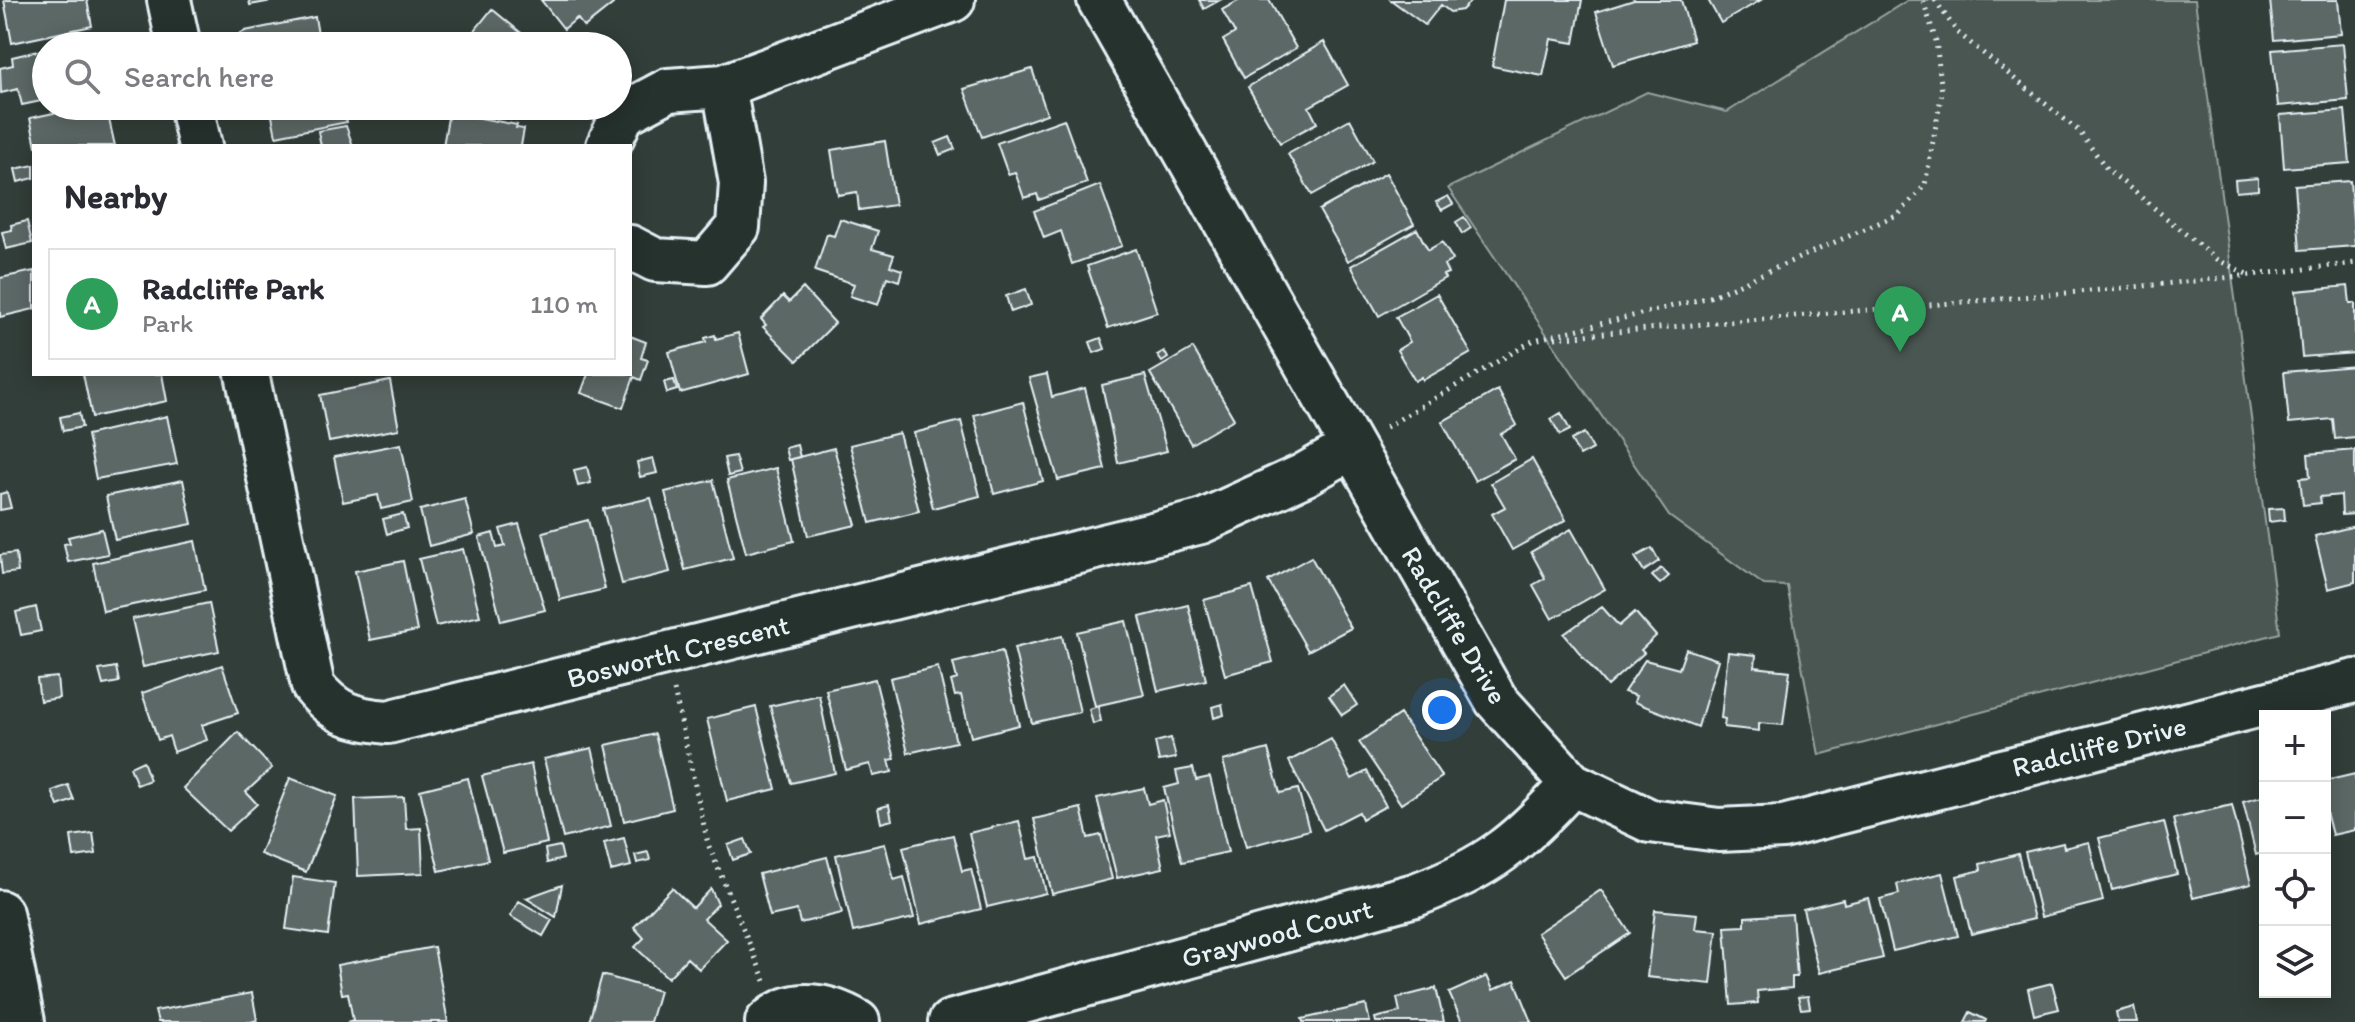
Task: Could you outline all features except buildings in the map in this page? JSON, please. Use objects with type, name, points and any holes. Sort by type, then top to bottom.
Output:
[{"type":"main road","points":[[0,913],[22,1022]]},
{"type":"street","points":[[169,0],[176,32]]},
{"type":"street","points":[[632,109],[668,90],[724,86],[953,0]]},
{"type":"street","name":"Radcliffe Drive","points":[[1099,0],[1496,700],[1572,784],[1650,821],[1719,830],[1783,827],[2355,681]]},
{"type":"street","points":[[632,248],[655,260],[707,263],[738,227],[741,183],[724,86]]},
{"type":"street","points":[[194,120],[200,144]]},
{"type":"street","points":[[609,144],[620,120]]},
{"type":"street","name":"Bosworth Crescent","points":[[247,376],[313,686],[328,704],[351,718],[388,722],[1201,522],[1304,475],[1351,448]]},
{"type":"street","name":"Graywood Court","points":[[950,1022],[1415,895],[1452,881],[1485,865],[1515,842],[1572,784]]},
{"type":"street","points":[[770,1019],[798,1006],[823,1006],[858,1022]]},
{"type":"path","points":[[1351,448],[1534,340],[1710,297],[1899,214],[1925,185],[1942,92],[1936,41],[1923,0]]},
{"type":"path","points":[[1935,0],[1957,32],[2079,131],[2107,169],[2216,259],[2252,276]]},
{"type":"path","points":[[1534,340],[1792,314],[2252,276],[2355,263]]},
{"type":"path","points":[[666,654],[708,844],[763,975],[770,1019]]},
{"type":"shaded area","points":[[1908,0],[2195,0],[2280,633],[1819,755],[1787,586],[1764,585],[1669,516],[1448,188],[1647,92],[1727,112]]},
{"type":"place","name":"Radcliffe Park","points":[[1900,352]]}]
